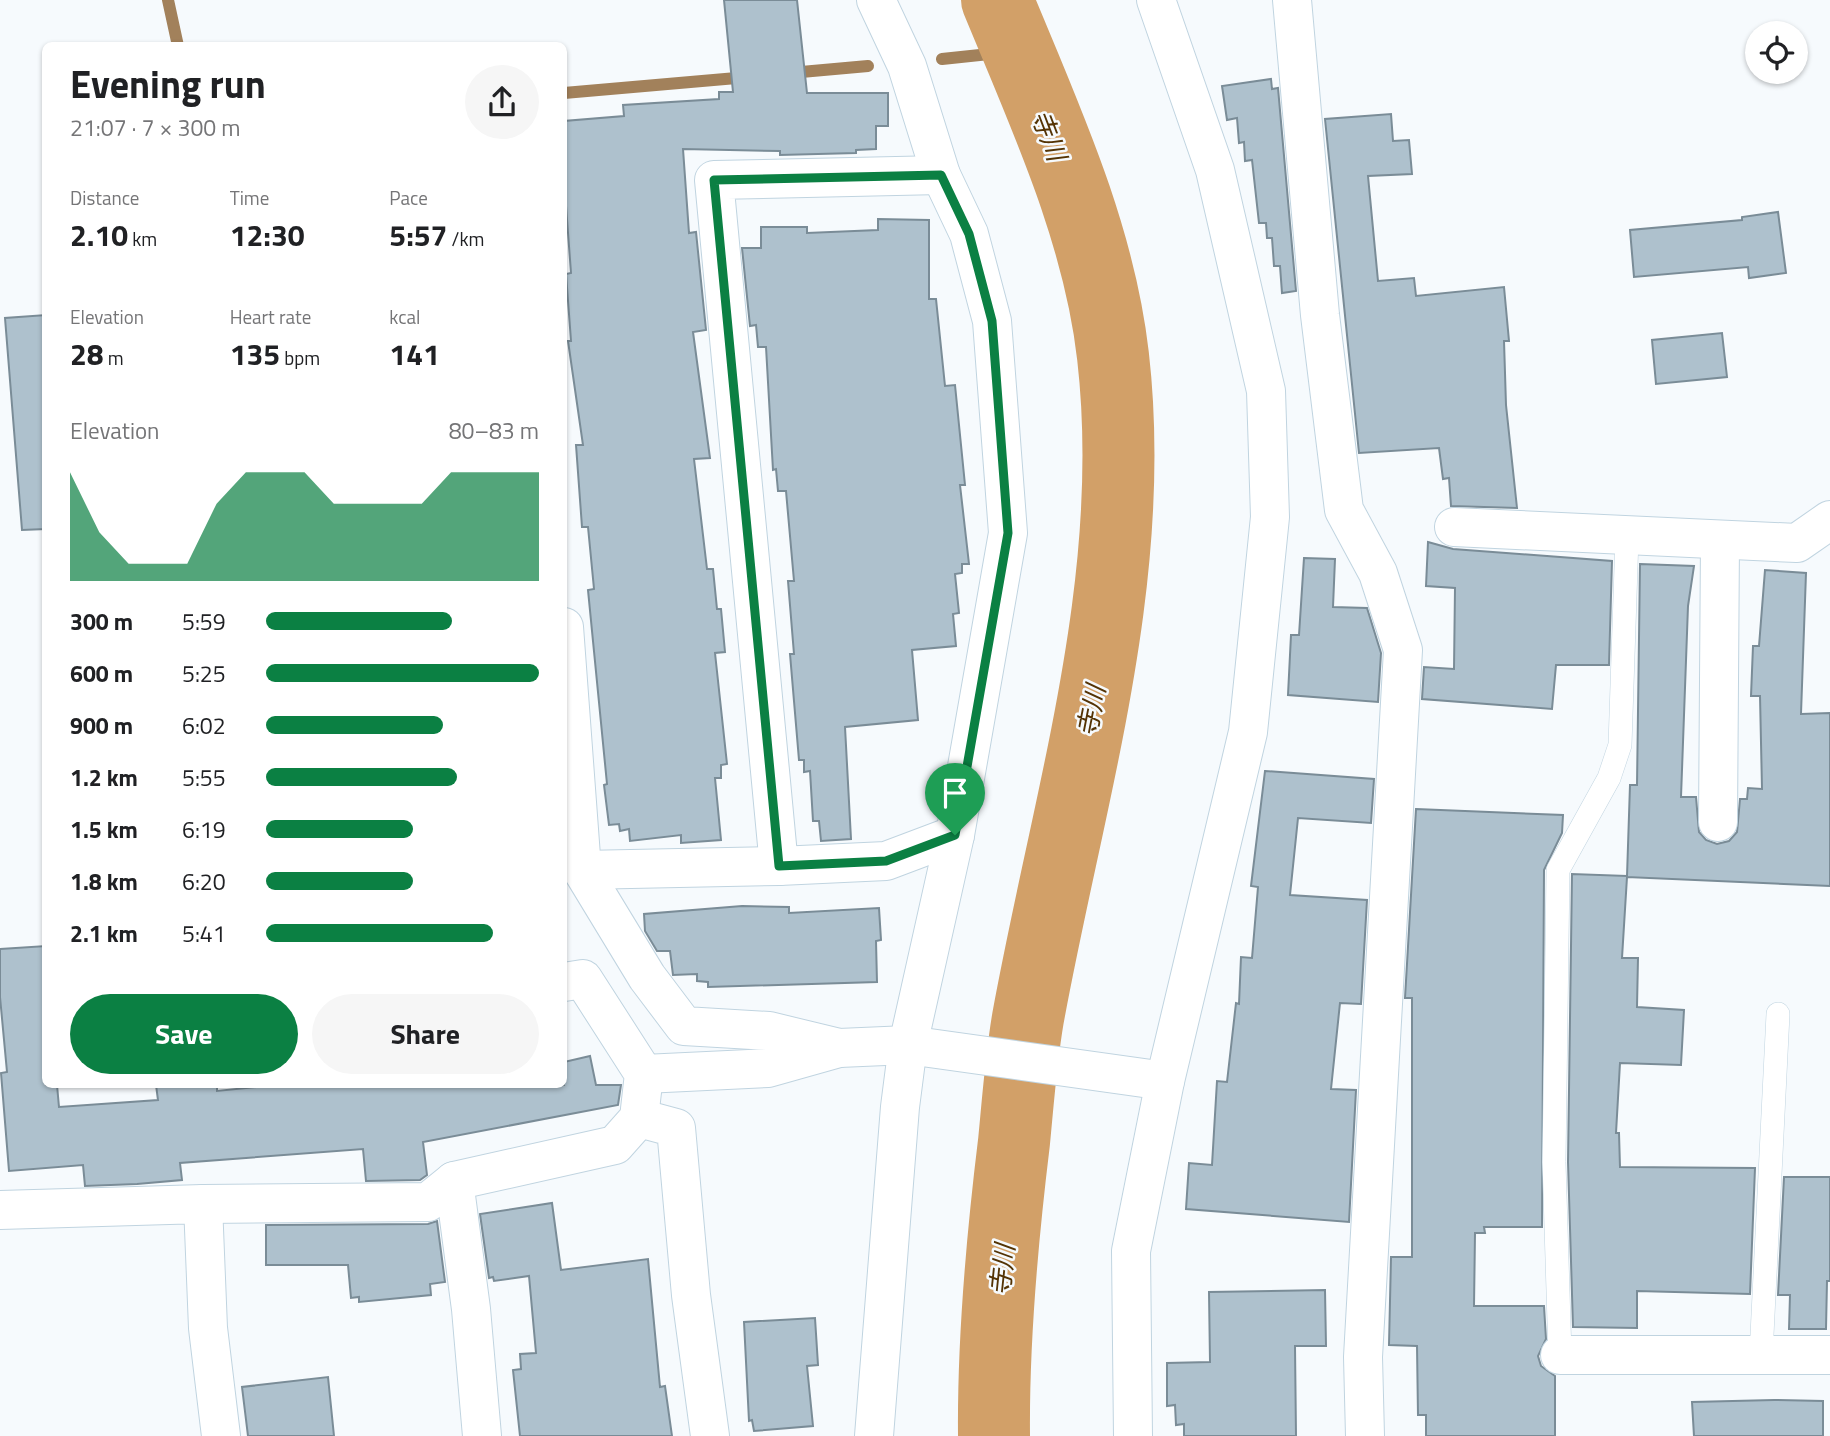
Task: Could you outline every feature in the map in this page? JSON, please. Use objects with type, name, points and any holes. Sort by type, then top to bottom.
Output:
[{"type":"street","points":[[874,1436],[900,1107],[917,1046],[1008,533],[992,321],[969,234],[941,175],[907,66],[876,0]]},
{"type":"street","points":[[1133,1436],[1131,1251],[1159,1080],[1248,732],[1270,517],[1266,391],[1215,170],[1156,0]]},
{"type":"street","points":[[1292,0],[1320,315],[1344,510],[1378,573],[1403,650],[1363,1357],[1365,1436]]},
{"type":"street","points":[[779,866],[714,180],[941,175]]},
{"type":"street","points":[[1454,527],[1797,543],[1830,520]]},
{"type":"street","points":[[1718,822],[1720,540]]},
{"type":"street","points":[[567,668],[582,870],[647,977],[684,1026],[769,1031],[839,1048]]},
{"type":"street","points":[[582,870],[886,861],[955,835]]},
{"type":"street","points":[[0,1210],[202,1204],[428,1202],[454,1181],[615,1145],[639,1118],[643,1074],[583,979],[567,982]]},
{"type":"street","points":[[643,1074],[768,1068],[839,1048],[917,1046],[1159,1080]]},
{"type":"street","points":[[639,1118],[677,1128],[691,1295],[710,1436]]},
{"type":"street","points":[[454,1181],[471,1309],[482,1436]]},
{"type":"street","points":[[202,1204],[208,1328],[221,1436]]},
{"type":"street","points":[[1560,1354],[1830,1355]]},
{"type":"lane","points":[[1560,1354],[1554,1162],[1558,870],[1609,778],[1620,745],[1627,537]]},
{"type":"lane","points":[[1761,1355],[1778,1014]]},
{"type":"building","points":[[724,0],[797,0],[807,93],[888,93],[888,126],[876,126],[876,149],[856,150],[856,153],[780,155],[780,151],[683,149],[689,233],[696,232],[706,330],[693,332],[710,458],[694,459],[707,569],[713,569],[717,609],[721,609],[725,652],[715,653],[727,764],[721,765],[721,778],[715,778],[721,840],[681,843],[681,835],[630,841],[629,829],[620,831],[619,824],[609,825],[604,785],[607,784],[588,590],[594,589],[588,527],[582,527],[576,445],[583,445],[568,341],[571,341],[567,274],[571,273],[567,219],[567,121],[624,116],[623,105],[719,99],[719,92],[733,92]]},
{"type":"building","points":[[1271,79],[1272,89],[1278,88],[1296,291],[1282,293],[1280,266],[1274,266],[1272,238],[1267,238],[1266,223],[1259,223],[1252,160],[1245,161],[1244,142],[1239,143],[1237,118],[1227,120],[1222,86]]},
{"type":"building","points":[[1391,114],[1393,141],[1409,140],[1412,174],[1368,176],[1378,281],[1414,278],[1416,296],[1504,287],[1509,341],[1504,341],[1506,405],[1517,508],[1451,506],[1449,478],[1443,479],[1439,448],[1359,453],[1325,119]]},
{"type":"building","points":[[1778,212],[1786,273],[1749,278],[1748,267],[1634,277],[1630,230],[1742,220],[1742,217]]},
{"type":"building","points":[[878,219],[929,220],[929,299],[936,299],[945,386],[955,385],[965,485],[960,485],[969,564],[962,564],[962,573],[955,574],[959,613],[953,614],[956,646],[912,650],[918,720],[845,727],[851,839],[821,841],[819,821],[813,821],[810,771],[804,772],[804,760],[799,760],[790,654],[794,654],[788,581],[794,581],[786,491],[778,491],[776,469],[773,470],[766,347],[758,347],[756,325],[750,326],[742,248],[761,248],[761,227],[807,227],[807,233],[878,230]]},
{"type":"building","points":[[42,315],[42,529],[22,530],[5,318]]},
{"type":"building","points":[[1722,333],[1727,377],[1656,384],[1652,340]]},
{"type":"building","points":[[1428,542],[1453,549],[1612,561],[1609,665],[1556,665],[1552,709],[1422,699],[1424,667],[1454,669],[1455,588],[1426,586]]},
{"type":"building","points":[[1304,558],[1335,559],[1333,607],[1367,608],[1381,653],[1378,702],[1288,695],[1291,635],[1299,635]]},
{"type":"building","points":[[1640,564],[1694,566],[1688,606],[1681,797],[1696,797],[1699,832],[1706,840],[1717,844],[1729,841],[1737,832],[1740,799],[1747,799],[1748,788],[1762,789],[1760,696],[1751,696],[1753,646],[1759,646],[1765,570],[1806,573],[1801,714],[1830,713],[1830,886],[1627,877],[1622,958],[1638,958],[1637,1007],[1684,1010],[1681,1065],[1620,1063],[1616,1133],[1619,1133],[1620,1167],[1755,1168],[1750,1294],[1637,1291],[1637,1328],[1573,1327],[1568,1162],[1572,874],[1627,876],[1630,785],[1637,785]]},
{"type":"building","points":[[1265,771],[1374,779],[1371,823],[1298,818],[1290,895],[1367,900],[1361,1004],[1340,1003],[1331,1089],[1356,1090],[1349,1222],[1186,1209],[1189,1163],[1212,1165],[1217,1081],[1227,1082],[1236,1003],[1239,1004],[1241,957],[1252,958],[1258,887],[1251,886]]},
{"type":"building","points":[[1416,809],[1563,815],[1562,833],[1544,870],[1542,1227],[1484,1227],[1485,1233],[1475,1233],[1474,1306],[1544,1306],[1546,1339],[1538,1356],[1541,1366],[1555,1376],[1555,1436],[1426,1436],[1426,1415],[1418,1415],[1417,1346],[1389,1345],[1391,1257],[1412,1257],[1412,998],[1405,998]]},
{"type":"building","points":[[742,906],[789,907],[789,913],[879,908],[881,940],[876,941],[877,982],[708,987],[708,982],[697,981],[697,974],[673,975],[670,951],[657,951],[645,931],[644,914]]},
{"type":"building","points":[[42,946],[42,1088],[57,1088],[59,1107],[158,1100],[156,1088],[217,1088],[217,1091],[247,1088],[567,1088],[567,1061],[590,1056],[596,1085],[621,1085],[618,1105],[423,1142],[427,1175],[420,1180],[366,1181],[363,1149],[180,1163],[182,1180],[137,1184],[85,1186],[83,1165],[9,1171],[1,1073],[7,1072],[0,997],[0,949]]},
{"type":"building","points":[[1784,1177],[1830,1177],[1830,1281],[1827,1281],[1826,1329],[1789,1329],[1790,1295],[1778,1295]]},
{"type":"building","points":[[552,1203],[561,1270],[648,1259],[660,1387],[665,1386],[672,1436],[520,1436],[513,1370],[521,1369],[520,1354],[536,1353],[529,1276],[494,1281],[493,1277],[489,1278],[480,1214]]},
{"type":"building","points":[[437,1221],[445,1282],[430,1284],[431,1295],[359,1302],[359,1297],[351,1298],[348,1265],[266,1265],[266,1225],[428,1224]]},
{"type":"building","points":[[1325,1290],[1326,1346],[1295,1346],[1296,1436],[1184,1436],[1184,1424],[1176,1425],[1175,1405],[1167,1406],[1167,1363],[1210,1362],[1209,1292]]},
{"type":"building","points":[[815,1318],[818,1365],[807,1366],[813,1426],[754,1431],[752,1420],[749,1421],[744,1322]]},
{"type":"building","points":[[328,1377],[334,1436],[248,1436],[242,1387]]},
{"type":"building","points":[[1823,1401],[1823,1436],[1694,1436],[1692,1402]]},
{"type":"waterway","points":[[168,0],[177,42]]},
{"type":"waterway","name":"寺川","points":[[994,1436],[999,1289],[1023,1049],[1095,689],[1108,607],[1116,524],[1118,440],[1113,356],[1096,264],[1051,130],[997,0]]},
{"type":"waterway","points":[[942,59],[1018,51]]},
{"type":"waterway","points":[[790,73],[868,66]]},
{"type":"waterway","points":[[567,93],[748,77]]},
{"type":"route","points":[[941,175],[969,234],[992,321],[1008,533],[955,835],[886,861],[779,866],[714,180],[941,175]]}]
